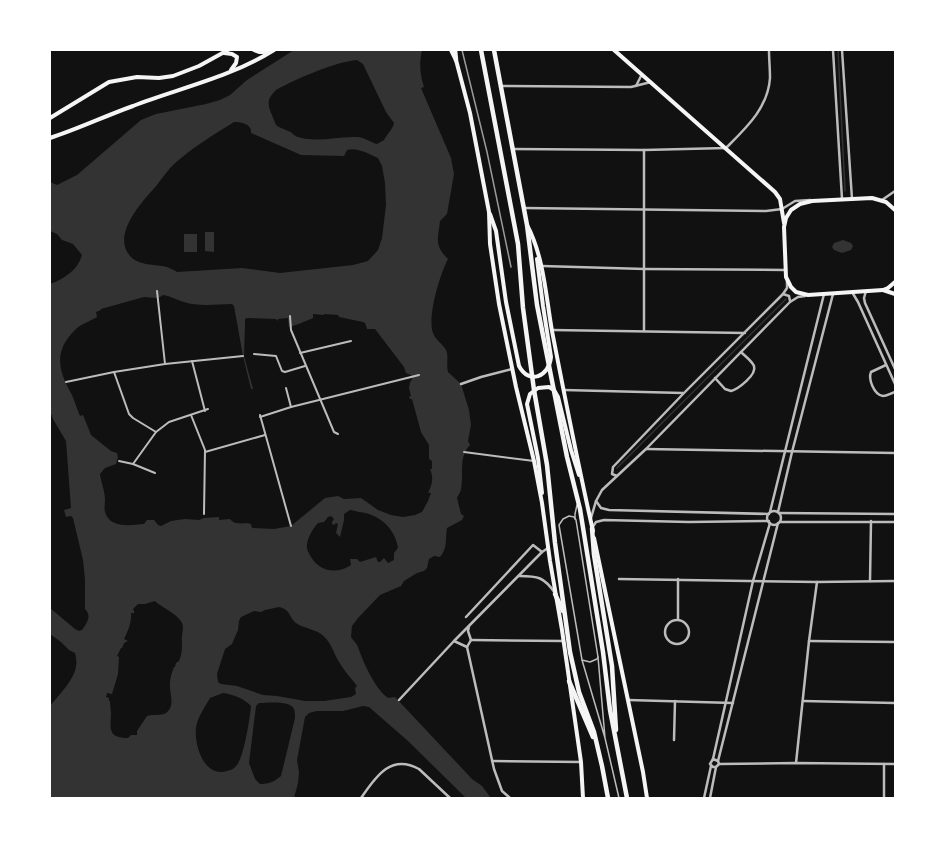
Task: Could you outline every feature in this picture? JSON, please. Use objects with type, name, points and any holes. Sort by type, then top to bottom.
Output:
[{"type":"highway","points":[[455,50],[456,60]]},
{"type":"highway","points":[[481,50],[518,244],[523,308],[534,390],[547,465],[555,544],[575,676],[599,750],[608,798]]},
{"type":"highway","points":[[494,50],[527,225],[536,305],[567,457],[579,502],[603,652],[610,710],[627,798]]},
{"type":"highway","points":[[592,528],[594,555],[612,666],[617,742]]},
{"type":"highway","points":[[555,594],[565,616]]},
{"type":"highway","points":[[568,681],[599,750]]},
{"type":"main road","points":[[50,118],[109,82],[137,77],[159,78],[173,76],[193,69],[228,50]]},
{"type":"main road","points":[[254,50],[262,53],[273,51]]},
{"type":"main road","points":[[451,50],[456,60],[470,112],[489,212],[490,244],[498,304],[534,461],[542,503],[581,762],[583,798]]},
{"type":"main road","points":[[614,50],[775,192],[780,199],[782,210],[787,281],[796,292],[808,295],[883,290],[895,282]]},
{"type":"main road","points":[[51,137],[229,72],[255,61],[273,51]]},
{"type":"main road","points":[[222,53],[231,53],[237,57],[235,65],[229,72]]},
{"type":"main road","points":[[784,227],[786,218],[791,210],[800,204],[812,201],[872,198],[882,200],[891,205],[895,210]]},
{"type":"main road","points":[[489,212],[496,231],[508,309],[519,366],[524,373],[534,377],[547,371],[551,362],[536,248]]},
{"type":"main road","points":[[527,225],[541,266],[552,330],[643,772],[647,798]]},
{"type":"main road","points":[[883,290],[895,294]]},
{"type":"main road","points":[[542,503],[542,486],[538,458],[527,404],[530,394],[538,388],[549,387],[554,390],[558,397],[571,450],[585,491]]},
{"type":"street","points":[[512,149],[644,150],[726,148],[748,126],[758,114],[764,103],[768,92],[770,78],[769,50]]},
{"type":"street","points":[[833,50],[842,200]]},
{"type":"street","points":[[842,50],[852,200]]},
{"type":"street","points":[[636,86],[642,74]]},
{"type":"street","points":[[500,86],[636,86],[651,82]]},
{"type":"street","points":[[644,150],[644,331]]},
{"type":"street","points":[[882,200],[895,191]]},
{"type":"street","points":[[524,208],[766,211],[782,210],[795,201],[812,201]]},
{"type":"street","points":[[541,266],[645,269],[786,270]]},
{"type":"street","points":[[617,477],[612,474],[613,467],[684,393],[783,294],[787,288],[787,281]]},
{"type":"street","points":[[866,291],[864,298],[865,303],[895,369]]},
{"type":"street","points":[[157,292],[165,364]]},
{"type":"street","points":[[851,292],[858,302],[895,384]]},
{"type":"street","points":[[783,294],[789,296],[790,302]]},
{"type":"street","points":[[704,798],[711,766],[710,762],[713,759],[753,581],[769,522],[824,294]]},
{"type":"street","points":[[710,798],[716,767],[763,581],[781,517],[779,513],[792,452],[833,294]]},
{"type":"street","points":[[591,520],[596,501],[602,490],[646,449],[790,302],[798,297],[808,295]]},
{"type":"street","points":[[290,316],[291,330],[305,366],[334,432],[338,434]]},
{"type":"street","points":[[552,330],[745,333]]},
{"type":"street","points":[[300,353],[351,341]]},
{"type":"street","points":[[715,378],[725,389],[731,391],[739,387],[749,378],[753,373],[753,365],[741,352]]},
{"type":"street","points":[[254,354],[276,356],[282,371],[285,372],[305,366]]},
{"type":"street","points":[[66,382],[114,372],[165,364],[243,356]]},
{"type":"street","points":[[192,361],[205,411]]},
{"type":"street","points":[[886,365],[871,372],[870,378],[877,393],[880,395],[887,395],[895,392]]},
{"type":"street","points":[[461,384],[512,368]]},
{"type":"street","points":[[114,372],[129,414],[156,432]]},
{"type":"street","points":[[291,526],[260,416],[419,375]]},
{"type":"street","points":[[286,388],[291,407]]},
{"type":"street","points":[[564,390],[684,393]]},
{"type":"street","points":[[133,464],[156,432],[169,422],[208,409]]},
{"type":"street","points":[[191,415],[205,452],[204,514]]},
{"type":"street","points":[[205,452],[265,435]]},
{"type":"street","points":[[646,449],[895,453]]},
{"type":"street","points":[[464,452],[534,461]]},
{"type":"street","points":[[119,461],[133,464],[155,472]]},
{"type":"street","points":[[596,501],[601,508],[609,510],[770,513],[773,511],[779,513],[895,514]]},
{"type":"street","points":[[592,528],[596,522],[604,520],[769,522],[774,524],[870,521],[895,522]]},
{"type":"street","points":[[870,521],[870,581]]},
{"type":"street","points":[[466,617],[533,545],[542,552]]},
{"type":"street","points":[[399,700],[454,641],[542,552],[548,548]]},
{"type":"street","points":[[518,576],[537,577],[549,584],[555,594]]},
{"type":"street","points":[[619,579],[817,582],[895,581]]},
{"type":"street","points":[[678,579],[678,619]]},
{"type":"street","points":[[796,763],[817,582]]},
{"type":"street","points":[[678,619],[686,623],[689,632],[686,640],[678,644],[670,641],[665,634],[666,625],[678,619]]},
{"type":"street","points":[[470,626],[468,631],[471,640]]},
{"type":"street","points":[[471,640],[563,641]]},
{"type":"street","points":[[471,640],[467,647],[492,761],[502,791],[510,798]]},
{"type":"street","points":[[454,641],[467,647]]},
{"type":"street","points":[[809,641],[895,642]]},
{"type":"street","points":[[628,700],[733,702]]},
{"type":"street","points":[[674,740],[675,701]]},
{"type":"street","points":[[803,701],[895,703]]},
{"type":"street","points":[[713,759],[718,762],[895,764]]},
{"type":"street","points":[[492,761],[581,762]]},
{"type":"street","points":[[361,798],[376,776],[386,768],[398,764],[413,766],[419,769],[450,798]]},
{"type":"street","points":[[884,764],[884,798]]},
{"type":"street","points":[[711,766],[716,767]]},
{"type":"lane","points":[[579,502],[575,514],[598,657],[605,738]]},
{"type":"lane","points":[[576,520],[572,516],[565,517],[559,525],[582,660],[605,738],[618,798]]},
{"type":"lane","points":[[582,660],[590,662],[598,657]]},
{"type":"shaded area","points":[[294,50],[422,50],[420,69],[424,87],[421,88],[451,158],[454,174],[447,214],[440,221],[438,242],[441,250],[448,259],[441,275],[435,296],[432,326],[434,336],[447,352],[448,372],[461,384],[469,410],[471,425],[468,441],[470,445],[464,455],[461,490],[457,498],[461,514],[464,516],[462,520],[447,528],[443,554],[440,557],[434,556],[429,559],[427,568],[424,571],[417,573],[404,581],[401,586],[380,595],[352,626],[351,637],[357,646],[370,675],[383,694],[388,698],[395,697],[472,779],[482,786],[491,798],[466,798],[408,741],[369,707],[363,706],[343,711],[317,711],[309,713],[305,717],[297,760],[299,772],[294,798],[50,798],[50,706],[73,676],[76,658],[75,653],[69,650],[50,634],[50,608],[79,631],[82,630],[87,622],[88,614],[85,609],[83,560],[73,518],[71,516],[66,517],[64,510],[71,508],[66,441],[50,411],[50,284],[70,273],[77,265],[82,255],[73,244],[62,240],[57,234],[50,231],[50,182],[57,185],[77,175],[141,120],[156,114],[220,100],[230,95],[247,80]],"holes":[[[357,60],[363,64],[386,112],[394,123],[384,140],[377,144],[357,137],[306,139],[277,126],[269,108],[269,99],[276,90],[304,76],[337,64]],[[234,122],[240,122],[250,127],[251,133],[301,155],[344,156],[347,150],[355,149],[378,158],[382,166],[385,183],[386,205],[382,238],[378,250],[368,261],[353,265],[280,273],[242,268],[177,272],[167,267],[138,262],[130,256],[125,247],[124,238],[131,218],[174,164],[195,147]],[[163,295],[190,304],[232,304],[234,306],[243,356],[251,389],[253,389],[244,356],[245,319],[247,318],[276,319],[278,321],[278,319],[288,318],[289,327],[313,318],[313,314],[338,315],[339,317],[363,322],[365,323],[367,329],[375,329],[404,367],[406,373],[411,375],[412,380],[409,388],[411,396],[409,397],[412,399],[421,432],[429,445],[429,459],[432,461],[432,469],[430,469],[432,478],[428,493],[431,493],[422,512],[403,517],[391,515],[378,510],[361,498],[344,499],[338,496],[325,498],[291,526],[274,529],[252,528],[251,524],[237,523],[230,519],[219,520],[219,517],[204,518],[199,520],[185,519],[171,521],[161,526],[154,520],[147,520],[144,524],[127,525],[116,524],[111,521],[105,512],[105,496],[100,474],[105,468],[116,464],[118,457],[117,453],[111,451],[91,435],[83,415],[80,416],[63,377],[60,361],[61,353],[64,345],[76,329],[97,317],[96,312],[101,309],[144,297],[156,298]],[[351,510],[366,513],[385,523],[390,528],[398,548],[394,553],[394,560],[388,563],[384,558],[378,562],[376,557],[360,562],[357,559],[350,559],[351,565],[334,571],[319,566],[314,562],[307,548],[308,539],[311,533],[318,523],[324,522],[331,516],[334,519],[332,524],[338,524],[336,533],[340,537],[344,514]],[[155,601],[179,618],[183,626],[182,652],[179,661],[173,669],[170,681],[171,707],[169,710],[164,714],[147,716],[137,731],[137,735],[122,738],[117,737],[112,732],[110,701],[109,698],[106,697],[107,693],[112,694],[118,674],[119,657],[117,656],[124,643],[128,641],[124,639],[130,623],[131,613],[134,613],[133,609],[138,604],[145,604]],[[279,607],[283,608],[296,623],[318,632],[324,637],[330,643],[341,666],[357,686],[355,688],[356,694],[351,697],[324,701],[305,701],[263,695],[237,686],[221,684],[218,682],[217,674],[225,649],[232,644],[238,630],[241,617],[254,611],[261,612]],[[223,693],[238,697],[251,706],[242,754],[240,760],[234,768],[219,772],[212,770],[202,758],[196,735],[196,728],[200,716],[210,698]],[[259,703],[284,703],[292,706],[295,718],[281,776],[266,784],[260,784],[255,779],[249,763],[256,706]]]},
{"type":"shaded area","points":[[205,232],[214,232],[214,252],[205,251]]},
{"type":"shaded area","points":[[184,234],[197,234],[197,252],[184,252]]},
{"type":"shaded area","points":[[843,240],[851,243],[853,246],[851,250],[842,253],[834,250],[832,247],[834,243]]},
{"type":"waterway","points":[[838,50],[845,191]]},
{"type":"waterway","points":[[617,468],[786,299]]},
{"type":"railway","points":[[462,50],[487,152],[511,267]]}]
